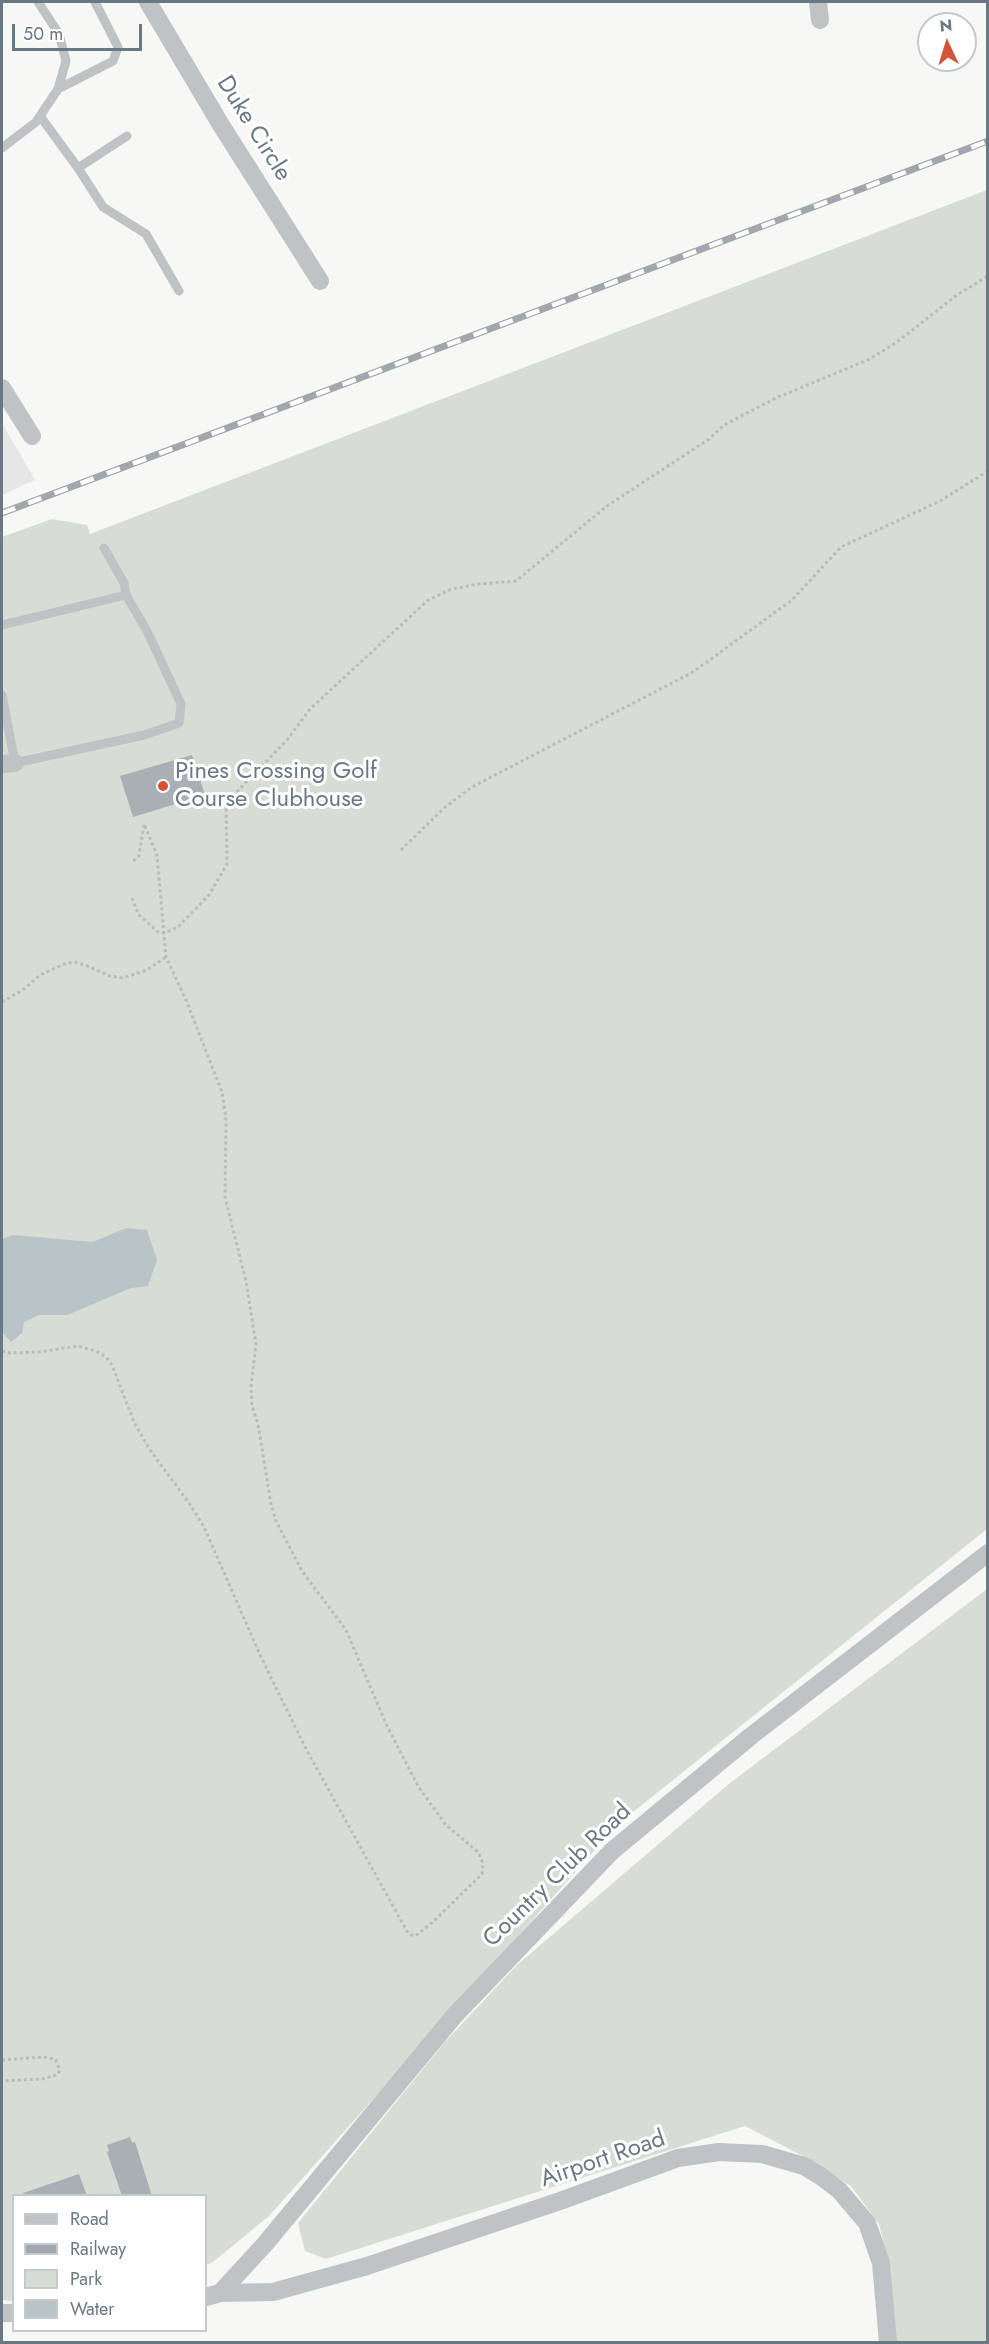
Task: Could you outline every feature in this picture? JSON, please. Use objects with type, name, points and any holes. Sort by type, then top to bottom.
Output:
[{"type":"street","name":"Duke Circle","points":[[148,2],[221,125],[320,281]]},
{"type":"street","points":[[2,388],[32,436]]},
{"type":"street","name":"Country Club Road","points":[[213,2295],[265,2244],[455,2015],[612,1851],[751,1736],[987,1553]]},
{"type":"street","name":"Airport Road","points":[[213,2295],[273,2292],[367,2266],[678,2158],[719,2152],[762,2154],[804,2166],[822,2177],[839,2190],[867,2223],[881,2263],[888,2343]]},
{"type":"lane","points":[[2,148],[36,122],[58,89],[66,61],[59,34],[38,2]]},
{"type":"lane","points":[[58,89],[113,61],[118,47],[95,2]]},
{"type":"lane","points":[[40,116],[103,207],[146,234],[179,291]]},
{"type":"lane","points":[[78,168],[128,136]]},
{"type":"lane","points":[[2,695],[8,764],[144,735],[179,723],[181,704],[148,633],[126,595],[124,583],[104,548]]},
{"type":"lane","points":[[2,626],[126,595]]},
{"type":"path","points":[[132,898],[138,914],[151,928],[165,933],[178,926],[209,894],[227,864],[226,803],[234,792],[287,740],[310,709],[427,601],[451,589],[516,581],[607,506],[701,445],[724,425],[776,398],[870,359],[897,342],[957,295],[987,276]]},
{"type":"path","points":[[401,850],[444,808],[472,787],[693,672],[792,600],[841,547],[940,501],[987,471]]},
{"type":"path","points":[[2,1351],[10,1353],[87,1347],[106,1357],[112,1365],[134,1422],[150,1450],[204,1527],[261,1657],[306,1749],[408,1933],[414,1936],[418,1934],[482,1874],[483,1864],[478,1853],[445,1824],[418,1786],[387,1726],[346,1630],[302,1571],[276,1521],[271,1504],[258,1424],[252,1406],[250,1387],[256,1344],[246,1281],[225,1197],[226,1120],[222,1092],[186,1000],[165,957],[165,933],[157,855],[144,824],[139,856],[133,861]]},
{"type":"path","points":[[2,1002],[24,989],[40,975],[64,964],[86,965],[110,976],[123,978],[147,970],[165,957]]},
{"type":"path","points":[[2,2060],[44,2057],[55,2059],[60,2070],[57,2074],[42,2079],[2,2081]]},
{"type":"shaded area","points":[[2,423],[35,480],[2,495]]},
{"type":"green space","points":[[987,190],[987,1529],[618,1824],[269,2216],[213,2262],[207,2265],[207,2194],[12,2194],[12,2301],[2,2300],[2,537],[52,519],[87,525],[90,534]]},
{"type":"green space","points":[[987,1589],[987,2342],[894,2342],[891,2272],[879,2224],[851,2186],[801,2155],[745,2126],[326,2259],[305,2251],[298,2223],[444,2043],[517,1965],[730,1783]]},
{"type":"water","points":[[126,1228],[147,1230],[157,1260],[148,1286],[131,1288],[67,1315],[39,1315],[24,1322],[22,1333],[11,1342],[2,1332],[2,1239],[13,1235],[93,1242]]},
{"type":"building","name":"Pines Crossing Golf Course Clubhouse","points":[[192,755],[205,795],[133,817],[120,776]]},
{"type":"building","points":[[130,2137],[132,2143],[135,2142],[151,2194],[121,2194],[107,2152],[109,2151],[107,2145]]},
{"type":"building","points":[[79,2174],[86,2194],[23,2194]]},
{"type":"railway","points":[[2,513],[988,141]]},
{"type":"place","name":"Pines Crossing Golf Course Clubhouse","points":[[163,786]]}]
